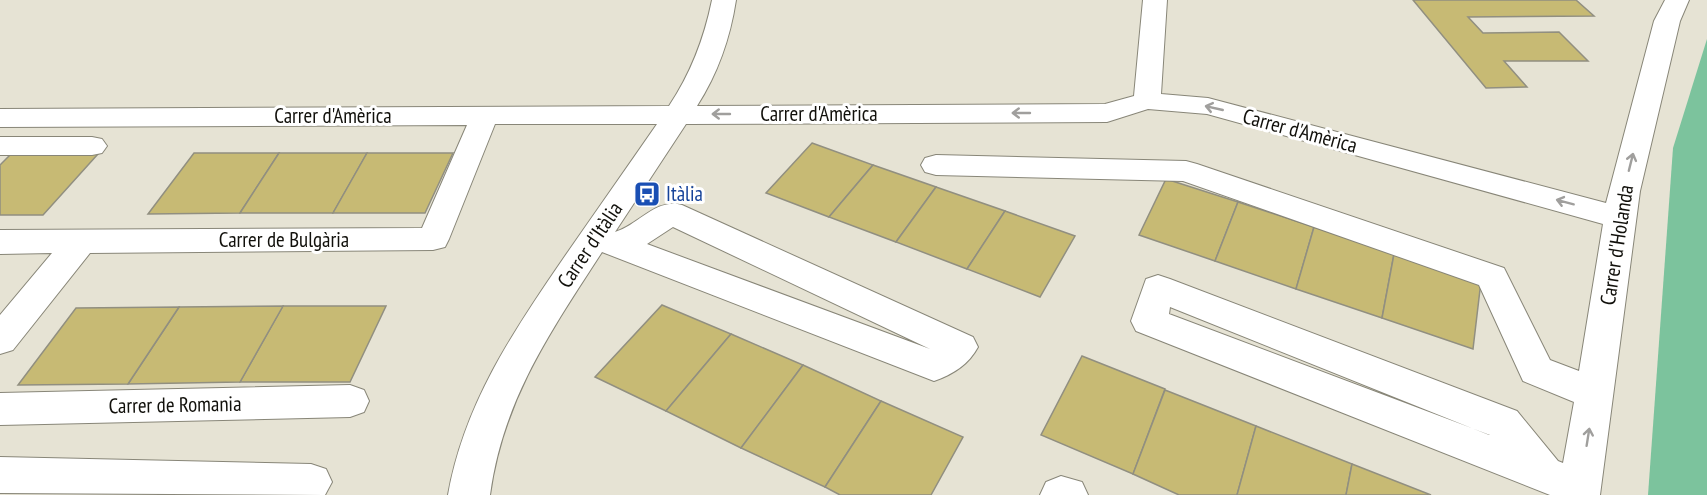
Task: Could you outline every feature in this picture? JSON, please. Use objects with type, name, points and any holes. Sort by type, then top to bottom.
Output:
[{"type":"street","name":"Carrer d'Itàlia","points":[[469,495],[472,464],[486,417],[511,365],[608,241],[709,63],[718,34],[724,0]]},
{"type":"street","points":[[1147,101],[1155,0]]},
{"type":"street","name":"Carrer d'Holanda","points":[[1580,491],[1624,191],[1666,21],[1677,0]]},
{"type":"street","name":"Carrer d'Amèrica","points":[[0,118],[1107,113],[1147,101],[1208,106],[1621,218]]},
{"type":"street","name":"Carrer de Bulgària","points":[[0,242],[433,239],[485,115]]},
{"type":"street","points":[[0,146],[92,146]]},
{"type":"street","points":[[936,165],[1186,171],[1492,277],[1536,370],[1594,394]]},
{"type":"street","points":[[671,213],[960,347],[934,366],[608,241],[671,213]]},
{"type":"street","points":[[0,340],[81,241]]},
{"type":"street","points":[[1544,474],[1503,423],[1158,288],[1149,321],[1544,474],[1580,491]]},
{"type":"street","name":"Carrer de Romania","points":[[0,410],[350,401]]},
{"type":"street","points":[[0,475],[311,482]]},
{"type":"street","points":[[1061,495],[1068,495]]},
{"type":"green space","points":[[1707,39],[1707,495],[1648,495],[1673,148]]},
{"type":"building","points":[[1413,0],[1576,0],[1594,16],[1468,17],[1483,33],[1559,32],[1588,61],[1504,61],[1527,87],[1486,88]]},
{"type":"building","points":[[812,143],[873,165],[829,217],[766,193]]},
{"type":"building","points":[[194,153],[279,153],[240,213],[148,214]]},
{"type":"building","points":[[279,153],[367,153],[333,213],[240,213]]},
{"type":"building","points":[[367,153],[453,153],[425,213],[333,213]]},
{"type":"building","points":[[11,154],[98,154],[43,215],[0,215],[0,165]]},
{"type":"building","points":[[873,165],[936,187],[896,242],[829,217]]},
{"type":"building","points":[[1166,179],[1238,202],[1215,261],[1139,235]]},
{"type":"building","points":[[936,187],[1005,211],[967,269],[896,242]]},
{"type":"building","points":[[1238,202],[1314,227],[1296,289],[1215,261]]},
{"type":"building","points":[[1005,211],[1075,236],[1040,297],[967,269]]},
{"type":"building","points":[[1314,227],[1394,254],[1382,318],[1296,289]]},
{"type":"building","points":[[1394,254],[1481,281],[1473,349],[1382,318]]},
{"type":"building","points":[[662,305],[731,334],[666,411],[595,377]]},
{"type":"building","points":[[283,306],[386,306],[350,382],[240,382]]},
{"type":"building","points":[[283,306],[240,382],[128,384],[179,307]]},
{"type":"building","points":[[179,307],[128,384],[18,385],[76,308]]},
{"type":"building","points":[[731,334],[803,365],[741,448],[666,411]]},
{"type":"building","points":[[1082,356],[1165,389],[1133,474],[1041,435]]},
{"type":"building","points":[[803,365],[881,401],[825,487],[741,448]]},
{"type":"building","points":[[1165,390],[1256,426],[1237,495],[1179,495],[1133,474]]},
{"type":"building","points":[[881,401],[963,437],[931,495],[840,495],[825,487]]},
{"type":"building","points":[[1256,426],[1352,464],[1346,495],[1237,495]]},
{"type":"building","points":[[1352,464],[1431,495],[1346,495]]},
{"type":"place","name":"Itàlia","points":[[647,194]]}]
